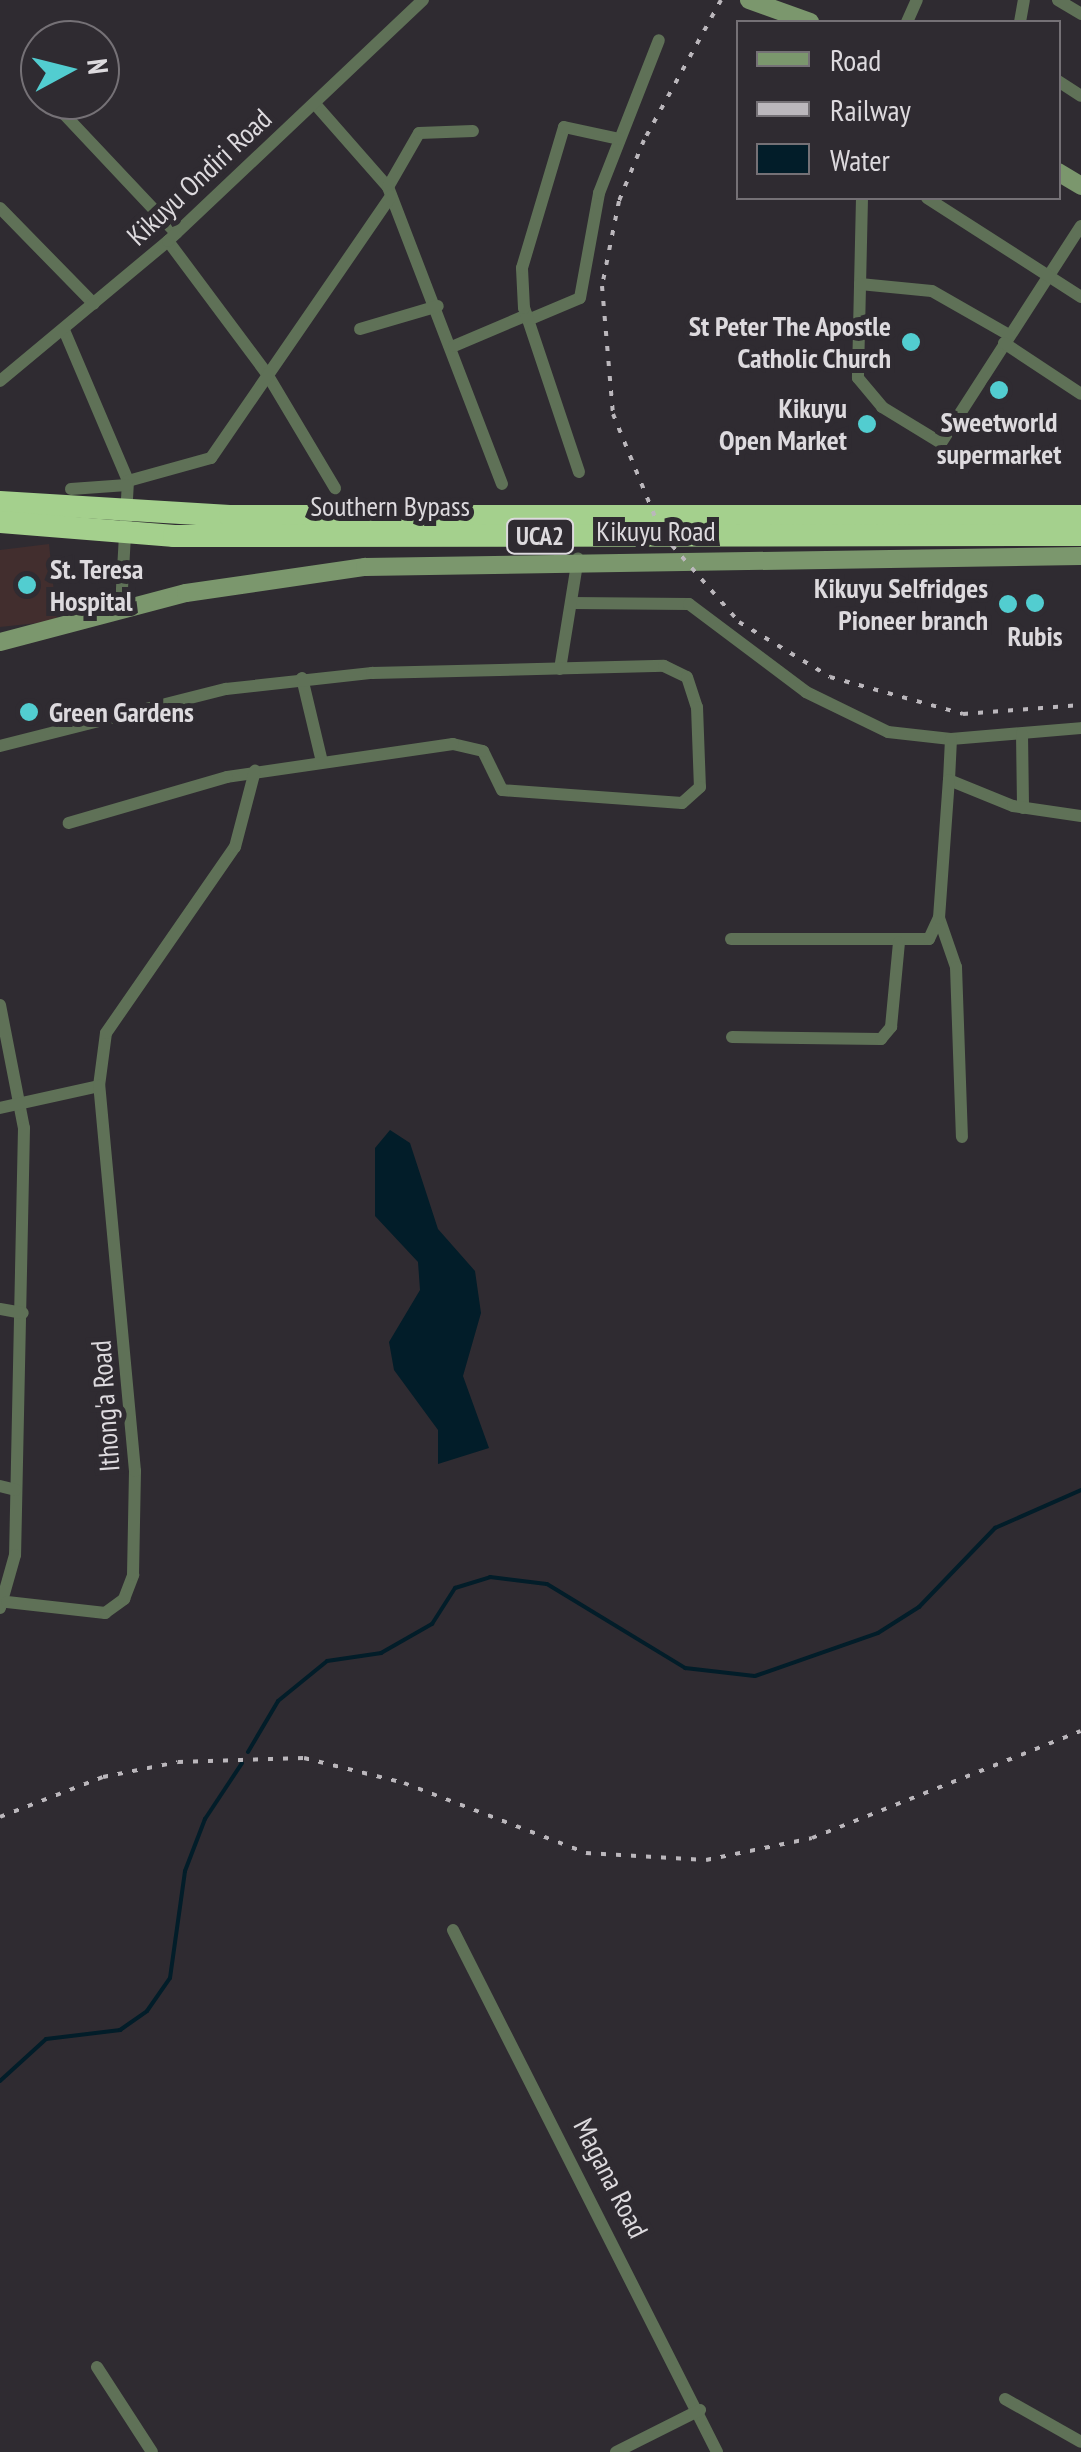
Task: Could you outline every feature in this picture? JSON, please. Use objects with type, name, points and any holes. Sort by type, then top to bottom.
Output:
[{"type":"highway","name":"Southern Bypass","points":[[0,502],[230,516],[1081,516]]},
{"type":"highway","points":[[982,516],[1010,506],[1081,507]]},
{"type":"highway","name":"Southern Bypass","points":[[0,522],[192,536],[1081,535]]},
{"type":"main road","points":[[749,0],[804,20]]},
{"type":"main road","name":"Kikuyu Road","points":[[0,642],[120,607],[365,568],[578,558],[1081,556]]},
{"type":"street","name":"Kikuyu Ondiri Road","points":[[0,382],[172,237],[423,0]]},
{"type":"street","points":[[1058,0],[1081,14]]},
{"type":"street","points":[[454,346],[580,298],[618,140],[659,40]]},
{"type":"street","points":[[315,104],[389,191],[454,346],[502,484]]},
{"type":"street","points":[[70,120],[172,237],[267,374],[335,488]]},
{"type":"street","points":[[579,472],[528,318],[522,268],[554,145],[568,124],[618,140]]},
{"type":"street","points":[[71,489],[127,488],[211,458],[389,191],[419,133],[473,130]]},
{"type":"street","points":[[862,200],[860,284],[853,326],[861,386],[941,443],[1081,226]]},
{"type":"street","points":[[930,200],[1081,297]]},
{"type":"street","points":[[0,208],[94,304]]},
{"type":"street","points":[[860,284],[932,292],[1007,339],[1081,394]]},
{"type":"street","points":[[360,329],[438,306]]},
{"type":"street","points":[[64,330],[127,488],[120,607]]},
{"type":"street","points":[[560,669],[578,558]]},
{"type":"street","points":[[571,603],[690,604],[838,711],[888,732],[950,738],[1081,728]]},
{"type":"street","points":[[0,746],[302,678],[560,669],[682,670],[697,706],[696,796],[627,805],[518,794],[497,786],[483,752],[468,744],[255,771],[69,823]]},
{"type":"street","points":[[302,678],[322,762]]},
{"type":"street","points":[[1022,734],[1023,808]]},
{"type":"street","points":[[731,939],[899,942],[929,938],[939,918],[950,738]]},
{"type":"street","points":[[0,1108],[99,1086],[106,1033],[235,848],[255,771]]},
{"type":"street","points":[[948,780],[1023,808],[1081,816]]},
{"type":"street","points":[[939,918],[956,967],[962,1137]]},
{"type":"street","points":[[732,1037],[881,1038],[891,1027],[899,942]]},
{"type":"street","points":[[0,1005],[22,1101],[23,1313],[16,1490],[4,1605]]},
{"type":"street","name":"Ithong'a Road","points":[[4,1605],[105,1613],[124,1599],[132,1575],[135,1471],[99,1086]]},
{"type":"street","points":[[0,1309],[23,1313]]},
{"type":"street","points":[[0,1486],[16,1490]]},
{"type":"street","name":"Magana Road","points":[[453,1930],[700,2410],[717,2452]]},
{"type":"street","points":[[97,2367],[152,2452]]},
{"type":"street","points":[[1006,2399],[1081,2442]]},
{"type":"street","points":[[616,2452],[700,2410]]},
{"type":"shaded area","name":"St. Teresa Hospital","points":[[49,544],[57,621],[0,627],[0,550]]},
{"type":"water","points":[[390,1130],[410,1143],[438,1229],[475,1271],[481,1313],[463,1376],[489,1448],[438,1464],[438,1430],[394,1370],[389,1342],[420,1290],[418,1262],[375,1216],[375,1148]]},
{"type":"waterway","points":[[248,1752],[278,1701],[327,1661],[381,1653],[432,1624],[455,1588],[490,1577],[547,1584],[685,1668],[755,1676],[878,1633],[919,1607],[995,1528],[1081,1490]]},
{"type":"waterway","points":[[0,2081],[46,2039],[120,2030],[147,2011],[170,1978],[185,1871],[205,1819],[242,1763]]},
{"type":"railway","points":[[721,0],[644,140],[619,201],[602,286],[613,414],[662,534],[739,622],[830,677],[963,714],[1081,705]]},
{"type":"railway","points":[[0,1817],[103,1777],[178,1762],[304,1758],[404,1783],[586,1853],[706,1860],[812,1838],[1081,1731]]},
{"type":"place","name":"St Peter The Apostle Catholic Church","points":[[911,342]]},
{"type":"place","name":"Sweetworld supermarket","points":[[999,390]]},
{"type":"place","name":"Kikuyu Open Market","points":[[867,424]]},
{"type":"place","name":"St. Teresa Hospital","points":[[27,585]]},
{"type":"place","name":"Rubis","points":[[1035,603]]},
{"type":"place","name":"Kikuyu Selfridges Pioneer branch","points":[[1008,604]]},
{"type":"place","name":"Green Gardens","points":[[29,712]]}]
